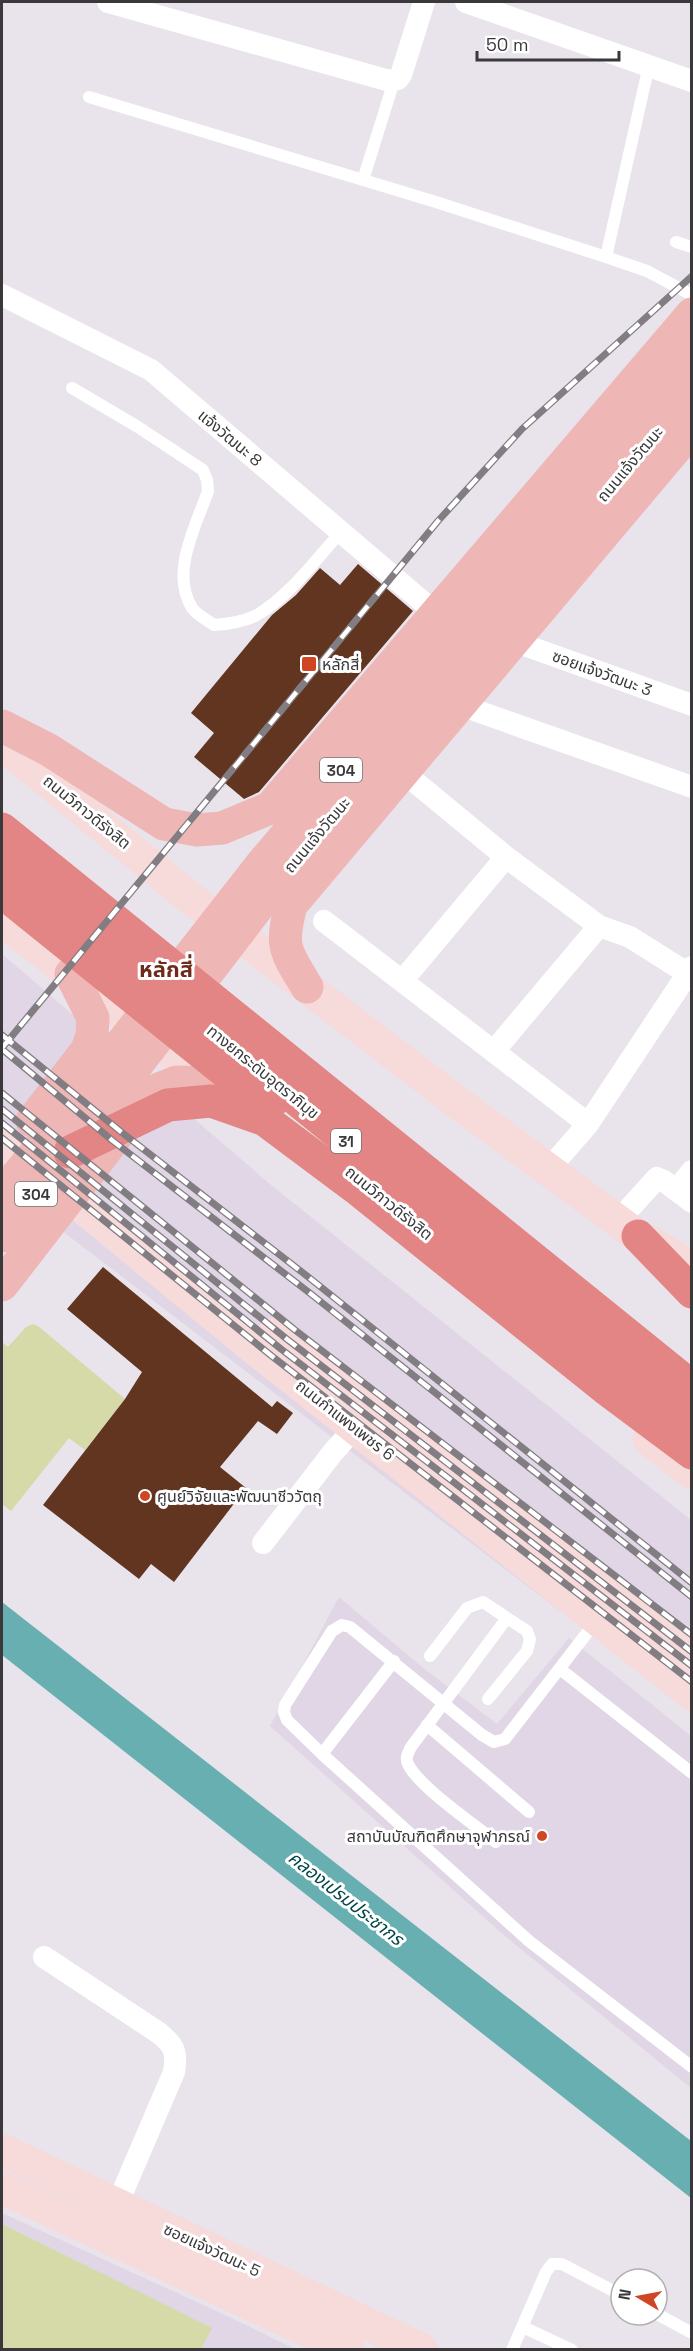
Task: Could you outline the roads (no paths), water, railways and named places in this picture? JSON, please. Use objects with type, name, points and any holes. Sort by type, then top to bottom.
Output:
[{"type":"highway","name":"31","points":[[2,814],[692,1360]]},
{"type":"highway","name":"ทางยกระดับอุตราภิมุข","points":[[2,829],[692,1386]]},
{"type":"highway","name":"ทางยกระดับอุตราภิมุข","points":[[2,860],[692,1421]]},
{"type":"highway","name":"ถนนวิภาวดีรังสิต","points":[[2,892],[692,1446]]},
{"type":"highway","points":[[75,1176],[168,1105],[210,1101],[265,1120],[356,1188],[606,1388],[692,1453]]},
{"type":"highway","points":[[628,1229],[692,1292]]},
{"type":"main road","points":[[321,869],[300,873],[283,868],[272,859],[262,840],[263,825],[270,808],[692,314]]},
{"type":"main road","name":"ถนนแจ้งวัฒนะ","points":[[2,1195],[261,865],[692,355]]},
{"type":"main road","name":"ถนนแจ้งวัฒนะ","points":[[14,1244],[75,1176],[280,878],[692,391]]},
{"type":"main road","name":"ถนนแจ้งวัฒนะ","points":[[307,987],[285,951],[285,929],[291,905],[692,429]]},
{"type":"main road","points":[[2,726],[49,750],[164,824],[197,830],[222,828],[270,808]]},
{"type":"main road","points":[[8,1140],[87,1050],[92,1035],[93,1018],[71,974]]},
{"type":"main road","name":"ถนนแจ้งวัฒนะ","points":[[2,1285],[14,1244],[75,1176],[120,1131],[133,1109],[159,1089],[177,1082],[210,1083]]},
{"type":"main road","points":[[2,1195],[14,1203],[27,1221],[29,1235],[14,1244]]},
{"type":"street","points":[[108,2],[394,81],[398,80],[404,69],[424,2]]},
{"type":"street","points":[[466,2],[692,81]]},
{"type":"street","name":"แจ้งวัฒนะ 8","points":[[2,295],[151,370],[437,614]]},
{"type":"street","name":"ซอยแจ้งวัฒนะ 3","points":[[513,641],[692,705]]},
{"type":"street","points":[[460,705],[692,787]]},
{"type":"street","name":"ถนนวิภาวดีรังสิต","points":[[2,744],[189,897],[307,987],[628,1229],[692,1267]]},
{"type":"street","points":[[403,772],[506,857],[599,926],[630,937],[689,970],[588,1124],[549,1170]]},
{"type":"street","points":[[402,981],[506,857]]},
{"type":"street","name":"ถนนวิภาวดีรังสิต","points":[[2,920],[210,1083],[692,1473]]},
{"type":"street","points":[[324,921],[588,1124]]},
{"type":"street","points":[[494,1051],[599,926]]},
{"type":"street","name":"ถนนกำแพงเพชร 6","points":[[8,1140],[75,1176],[268,1330],[692,1659]]},
{"type":"street","points":[[628,1229],[657,1178],[684,1196],[692,1171]]},
{"type":"street","name":"ถนนกำแพงเพชร 6","points":[[75,1176],[355,1428],[692,1694]]},
{"type":"street","points":[[263,1543],[334,1451],[355,1428]]},
{"type":"street","points":[[44,1957],[159,2033],[171,2043],[176,2057],[174,2072],[117,2205]]},
{"type":"street","name":"ซอยแจ้งวัฒนะ 5","points":[[2,2150],[422,2349]]},
{"type":"street","name":"ซอยแจ้งวัฒนะ 5","points":[[2,2188],[349,2349]]},
{"type":"lane","points":[[606,257],[649,65]]},
{"type":"lane","points":[[363,180],[394,81]]},
{"type":"lane","points":[[89,97],[606,257],[647,271],[692,295]]},
{"type":"lane","points":[[676,242],[692,247]]},
{"type":"lane","points":[[72,388],[203,470],[208,491],[185,559],[182,578],[192,608],[214,625],[233,623],[254,616],[280,598],[340,532]]},
{"type":"lane","points":[[430,1656],[467,1608],[474,1604],[483,1602],[527,1631],[530,1639],[527,1651],[488,1699]]},
{"type":"lane","points":[[496,1842],[418,1779],[407,1763],[406,1757],[411,1747],[507,1618]]},
{"type":"lane","points":[[597,1620],[505,1739],[494,1742],[350,1627],[342,1625],[332,1631],[285,1705],[284,1712],[287,1720],[322,1754],[529,1941],[692,2067]]},
{"type":"lane","points":[[322,1754],[394,1661]]},
{"type":"lane","points":[[560,1669],[692,1773]]},
{"type":"lane","points":[[427,1725],[529,1812]]},
{"type":"lane","points":[[512,2349],[546,2272],[552,2264],[562,2264],[609,2289]]},
{"type":"lane","points":[[669,2321],[692,2333]]},
{"type":"lane","points":[[523,2327],[572,2349]]},
{"type":"water","name":"คลองเปรมประชากร","points":[[2,1602],[691,2141],[691,2198],[2,1655]]},
{"type":"railway","points":[[2,1048],[438,521],[522,429],[692,276]]},
{"type":"railway","points":[[2,1035],[692,1583]]},
{"type":"railway","points":[[2,1049],[113,1141],[311,1294],[692,1597]]},
{"type":"railway","points":[[2,1093],[295,1330],[692,1635]]},
{"type":"railway","points":[[2,1109],[288,1340],[692,1652]]},
{"type":"railway","points":[[2,1123],[281,1349],[692,1666]]},
{"type":"railway","points":[[2,1138],[273,1357],[692,1682]]},
{"type":"place","name":"หลักสี่","points":[[309,664]]},
{"type":"place","name":"ศูนย์วิจัยและพัฒนาชีววัตถุ","points":[[145,1496]]},
{"type":"place","name":"สถาบันบัณฑิตศึกษาจุฬาภรณ์","points":[[542,1836]]},
{"type":"district","name":"หลักสี่","points":[[166,969]]}]
